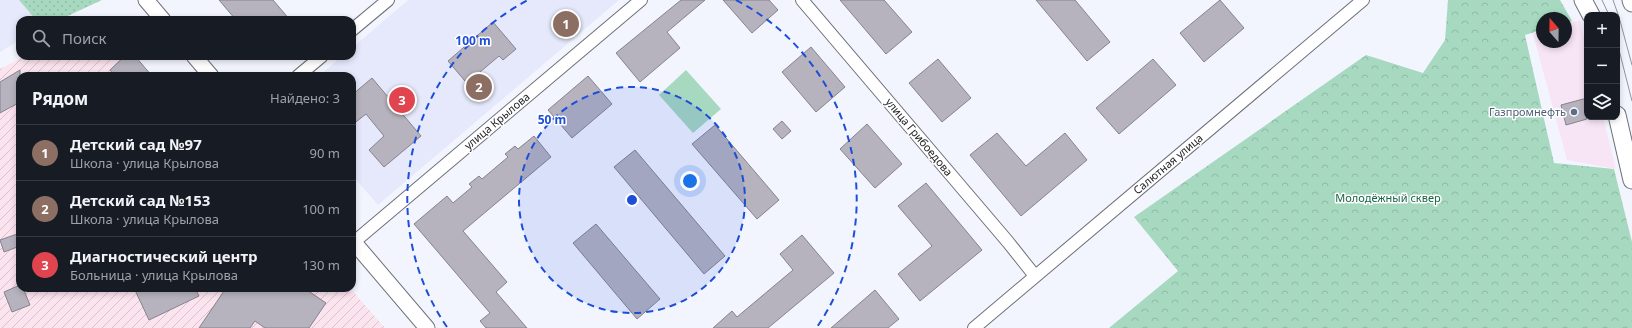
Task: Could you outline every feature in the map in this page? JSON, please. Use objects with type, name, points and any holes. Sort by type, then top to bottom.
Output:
[{"type":"main road","points":[[1582,0],[1589,12]]},
{"type":"main road","points":[[1618,120],[1632,180]]},
{"type":"street","points":[[146,0],[160,16]]},
{"type":"street","points":[[356,27],[388,0]]},
{"type":"street","name":"улица Крылова","points":[[356,238],[641,0]]},
{"type":"street","name":"улица Грибоедова","points":[[802,0],[1008,242],[1034,276]]},
{"type":"street","name":"Салютная улица","points":[[974,328],[1363,0]]},
{"type":"street","points":[[197,60],[208,72]]},
{"type":"street","points":[[303,72],[317,60]]},
{"type":"street","points":[[356,245],[426,328]]},
{"type":"shaded area","points":[[0,0],[19,0],[33,16],[16,16],[16,42],[0,52]]},
{"type":"shaded area","points":[[408,0],[619,0],[378,205],[356,180],[356,72],[324,72],[337,60],[356,60],[356,45]]},
{"type":"shaded area","points":[[1580,20],[1584,37],[1584,120],[1604,120],[1616,169],[1567,160],[1537,48],[1572,48],[1572,22]]},
{"type":"shaded area","points":[[1536,33],[1536,45],[1533,34]]},
{"type":"shaded area","points":[[17,60],[138,60],[149,72],[16,72],[16,292],[354,292],[385,328],[0,328],[0,69]]},
{"type":"green space","points":[[19,0],[102,0],[68,16],[33,16]]},
{"type":"green space","name":"Молодёжный сквер","points":[[1448,0],[1560,0],[1567,12],[1536,12],[1536,32],[1525,35],[1554,163],[1614,169],[1632,242],[1632,328],[1109,328],[1178,271],[1134,217],[1366,55],[1423,73],[1445,40]]},
{"type":"green space","points":[[686,70],[721,109],[693,133],[659,95]]},
{"type":"building","points":[[219,0],[273,0],[287,16],[233,16]]},
{"type":"building","points":[[681,0],[705,0],[667,32],[680,48],[640,82],[616,53]]},
{"type":"building","points":[[723,0],[769,0],[778,10],[752,33]]},
{"type":"building","points":[[840,0],[884,0],[912,32],[886,54]]},
{"type":"building","points":[[1036,0],[1075,0],[1110,42],[1087,61]]},
{"type":"building","points":[[1220,0],[1244,28],[1204,62],[1180,33]]},
{"type":"building","points":[[493,22],[516,49],[503,60],[499,56],[480,72],[484,76],[471,88],[448,61]]},
{"type":"building","points":[[811,47],[845,87],[816,112],[782,72]]},
{"type":"building","points":[[938,59],[971,98],[942,122],[909,83]]},
{"type":"building","points":[[1153,59],[1176,85],[1119,134],[1096,108]]},
{"type":"building","points":[[121,60],[138,60],[149,72],[112,72],[110,70]]},
{"type":"building","points":[[16,72],[16,104],[0,113],[0,82]]},
{"type":"building","points":[[588,76],[612,104],[572,138],[548,110]]},
{"type":"building","points":[[372,78],[421,136],[384,167],[369,150],[384,136],[366,114],[356,122],[356,92]]},
{"type":"building","points":[[1584,99],[1584,120],[1566,125],[1561,105]]},
{"type":"building","points":[[782,121],[791,131],[782,139],[773,129]]},
{"type":"building","points":[[867,124],[902,164],[875,188],[840,149]]},
{"type":"building","points":[[715,125],[779,200],[757,219],[692,144]]},
{"type":"building","points":[[997,133],[1026,166],[1065,133],[1087,160],[1021,216],[970,155]]},
{"type":"building","points":[[534,136],[551,157],[463,231],[507,282],[496,292],[527,328],[486,328],[480,321],[490,313],[414,224],[447,196],[453,203],[472,187],[469,184],[479,176],[482,179],[508,157],[505,154],[515,146],[518,149]]},
{"type":"building","points":[[635,150],[725,256],[704,274],[614,167]]},
{"type":"building","points":[[926,183],[982,250],[920,301],[898,274],[932,246],[898,206]]},
{"type":"building","points":[[596,224],[660,299],[637,319],[573,243]]},
{"type":"building","points":[[16,234],[16,248],[4,252],[0,240]]},
{"type":"building","points":[[802,235],[834,273],[768,328],[713,328],[732,311],[737,317],[793,270],[780,254]]},
{"type":"building","points":[[16,287],[16,292],[25,292],[30,305],[12,312],[4,292]]},
{"type":"building","points":[[875,290],[899,319],[888,328],[831,328]]},
{"type":"building","points":[[136,292],[197,292],[199,296],[149,320]]},
{"type":"building","points":[[223,292],[310,292],[326,303],[309,328],[265,328],[255,321],[250,328],[199,328]]},
{"type":"tram line","points":[[1602,0],[1608,12]]},
{"type":"tram line","points":[[1613,0],[1632,65]]},
{"type":"tram line","points":[[1619,48],[1632,101]]},
{"type":"place","name":"Детский сад №97","points":[[566,24]]},
{"type":"place","name":"Детский сад №153","points":[[479,87]]},
{"type":"place","name":"Диагностический центр","points":[[402,100]]},
{"type":"place","name":"Газпромнефть","points":[[1574,112]]}]
